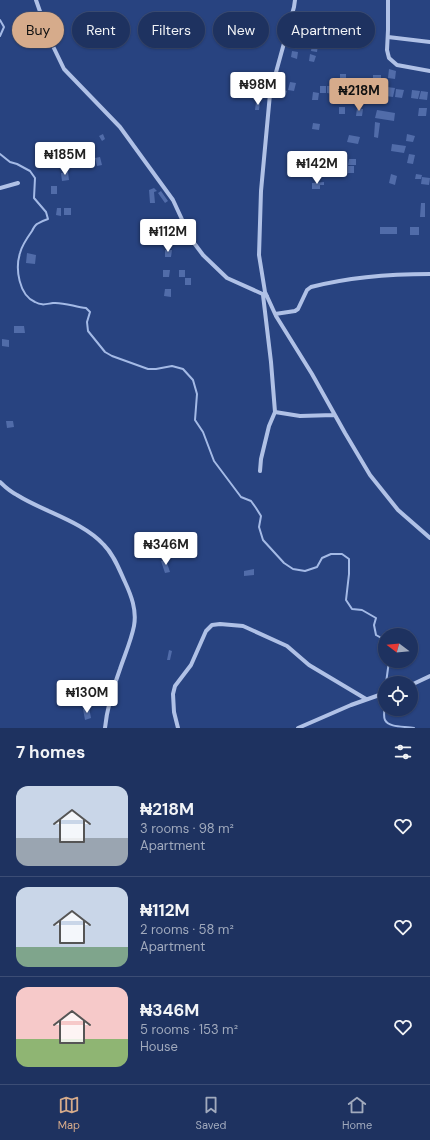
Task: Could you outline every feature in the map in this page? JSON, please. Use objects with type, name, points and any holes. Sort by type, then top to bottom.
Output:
[{"type":"street","points":[[36,0],[50,40],[64,69],[120,127],[173,200],[191,239],[202,255],[227,278],[265,295],[370,475],[398,510],[430,538]]},
{"type":"street","points":[[260,471],[260,459],[269,426],[275,412],[265,292],[259,255],[261,191],[270,94],[295,0]]},
{"type":"street","points":[[388,0],[388,37],[386,50],[389,58],[397,65],[430,70]]},
{"type":"street","points":[[388,37],[430,42]]},
{"type":"street","points":[[0,188],[18,183]]},
{"type":"street","points":[[275,314],[295,311],[298,309],[307,290],[311,287],[342,280],[381,275],[430,274]]},
{"type":"street","points":[[275,412],[300,416],[334,415]]},
{"type":"street","points":[[0,482],[16,495],[53,512],[84,529],[104,544],[116,562],[128,590],[134,607],[134,624],[130,642],[109,704],[105,728]]},
{"type":"street","points":[[178,728],[173,700],[174,686],[191,665],[206,631],[212,625],[220,624],[243,626],[270,637],[287,646],[309,664],[366,699]]},
{"type":"street","points":[[418,682],[430,676]]},
{"type":"street","points":[[298,728],[378,695]]},
{"type":"building","points":[[311,48],[318,48],[317,52],[311,51]]},
{"type":"building","points":[[292,51],[298,52],[297,59],[291,57]]},
{"type":"building","points":[[310,54],[316,56],[314,62],[309,61]]},
{"type":"building","points":[[389,69],[396,71],[395,79],[388,78]]},
{"type":"building","points":[[340,74],[346,74],[346,82],[340,81]]},
{"type":"building","points":[[373,75],[381,75],[381,83],[373,83]]},
{"type":"building","points":[[290,82],[296,83],[294,91],[288,90]]},
{"type":"building","points":[[320,86],[326,86],[326,93],[320,93]]},
{"type":"building","points":[[327,86],[333,86],[333,94],[327,93]]},
{"type":"building","points":[[345,87],[353,87],[353,95],[345,95]]},
{"type":"building","points":[[387,87],[395,88],[393,97],[386,96]]},
{"type":"building","points":[[281,89],[287,91],[285,97],[280,96]]},
{"type":"building","points":[[396,89],[404,90],[402,98],[395,97]]},
{"type":"building","points":[[412,90],[420,91],[418,99],[411,98]]},
{"type":"building","points":[[421,91],[428,92],[427,100],[419,99]]},
{"type":"building","points":[[313,92],[319,93],[318,100],[312,100]]},
{"type":"building","points":[[256,102],[260,102],[259,110],[255,110]]},
{"type":"building","points":[[339,107],[345,107],[345,114],[339,114]]},
{"type":"building","points":[[357,108],[363,109],[362,116],[356,116]]},
{"type":"building","points":[[419,108],[427,108],[426,116],[418,116]]},
{"type":"building","points":[[377,110],[395,113],[394,121],[375,118]]},
{"type":"building","points":[[375,122],[380,123],[378,138],[374,137]]},
{"type":"building","points":[[313,123],[320,124],[319,130],[312,129]]},
{"type":"building","points":[[103,134],[105,139],[102,141],[99,136]]},
{"type":"building","points":[[407,134],[415,136],[413,142],[406,141]]},
{"type":"building","points":[[349,135],[360,137],[358,144],[347,142]]},
{"type":"building","points":[[392,144],[406,146],[404,153],[391,151]]},
{"type":"building","points":[[75,151],[77,157],[71,159],[69,153]]},
{"type":"building","points":[[409,154],[415,155],[413,164],[407,163]]},
{"type":"building","points":[[100,157],[102,165],[97,166],[95,158]]},
{"type":"building","points":[[349,159],[356,159],[356,165],[348,165]]},
{"type":"building","points":[[348,166],[354,166],[354,173],[348,173]]},
{"type":"building","points":[[68,172],[69,180],[62,181],[61,173]]},
{"type":"building","points":[[391,174],[397,176],[395,185],[389,183]]},
{"type":"building","points":[[416,174],[422,175],[421,179],[415,179]]},
{"type":"building","points":[[422,177],[430,178],[429,185],[421,184]]},
{"type":"building","points":[[324,182],[324,185],[320,185],[320,189],[312,189],[312,183]]},
{"type":"building","points":[[51,186],[57,186],[57,194],[51,194]]},
{"type":"building","points":[[154,188],[157,191],[154,192],[155,203],[150,203],[149,190]]},
{"type":"building","points":[[161,191],[168,201],[165,203],[158,193]]},
{"type":"building","points":[[421,203],[425,203],[425,217],[420,217]]},
{"type":"building","points":[[57,208],[61,208],[61,216],[56,215]]},
{"type":"building","points":[[64,208],[71,208],[71,215],[64,215]]},
{"type":"building","points":[[380,227],[397,227],[397,234],[380,234]]},
{"type":"building","points":[[410,227],[419,227],[419,235],[410,235]]},
{"type":"building","points":[[165,250],[172,250],[171,257],[165,257]]},
{"type":"building","points":[[27,253],[36,255],[35,264],[26,263]]},
{"type":"building","points":[[163,270],[170,270],[169,277],[163,277]]},
{"type":"building","points":[[179,270],[185,270],[185,277],[179,277]]},
{"type":"building","points":[[185,278],[191,278],[191,285],[185,285]]},
{"type":"building","points":[[165,289],[171,289],[171,297],[164,296]]},
{"type":"building","points":[[14,326],[24,326],[25,333],[14,333]]},
{"type":"building","points":[[2,339],[9,340],[9,347],[2,346]]},
{"type":"building","points":[[6,421],[13,421],[14,427],[7,428]]},
{"type":"building","points":[[166,560],[170,572],[165,573],[161,561]]},
{"type":"building","points":[[254,569],[254,575],[244,576],[244,571]]},
{"type":"building","points":[[169,650],[172,651],[170,660],[167,660]]},
{"type":"building","points":[[89,707],[91,718],[85,720],[83,709]]},
{"type":"waterway","points":[[0,20],[4,27],[0,36]]},
{"type":"waterway","points":[[0,154],[10,162],[30,171],[35,178],[34,198],[46,212],[48,219],[36,225],[21,250],[18,274],[25,294],[30,299],[40,304],[61,303],[86,308],[90,312],[87,322],[88,331],[105,352],[112,356],[148,369],[172,366],[183,369],[193,380],[197,394],[195,420],[203,432],[214,461],[241,497],[251,501],[261,516],[259,527],[263,540],[284,563],[293,569],[305,571],[317,567],[322,558],[331,554],[342,554],[349,559],[346,600],[352,609],[362,610],[376,618],[374,625],[376,635],[378,636]]},
{"type":"waterway","points":[[387,676],[388,668]]},
{"type":"waterway","points":[[384,716],[387,723],[394,726],[414,728]]}]
